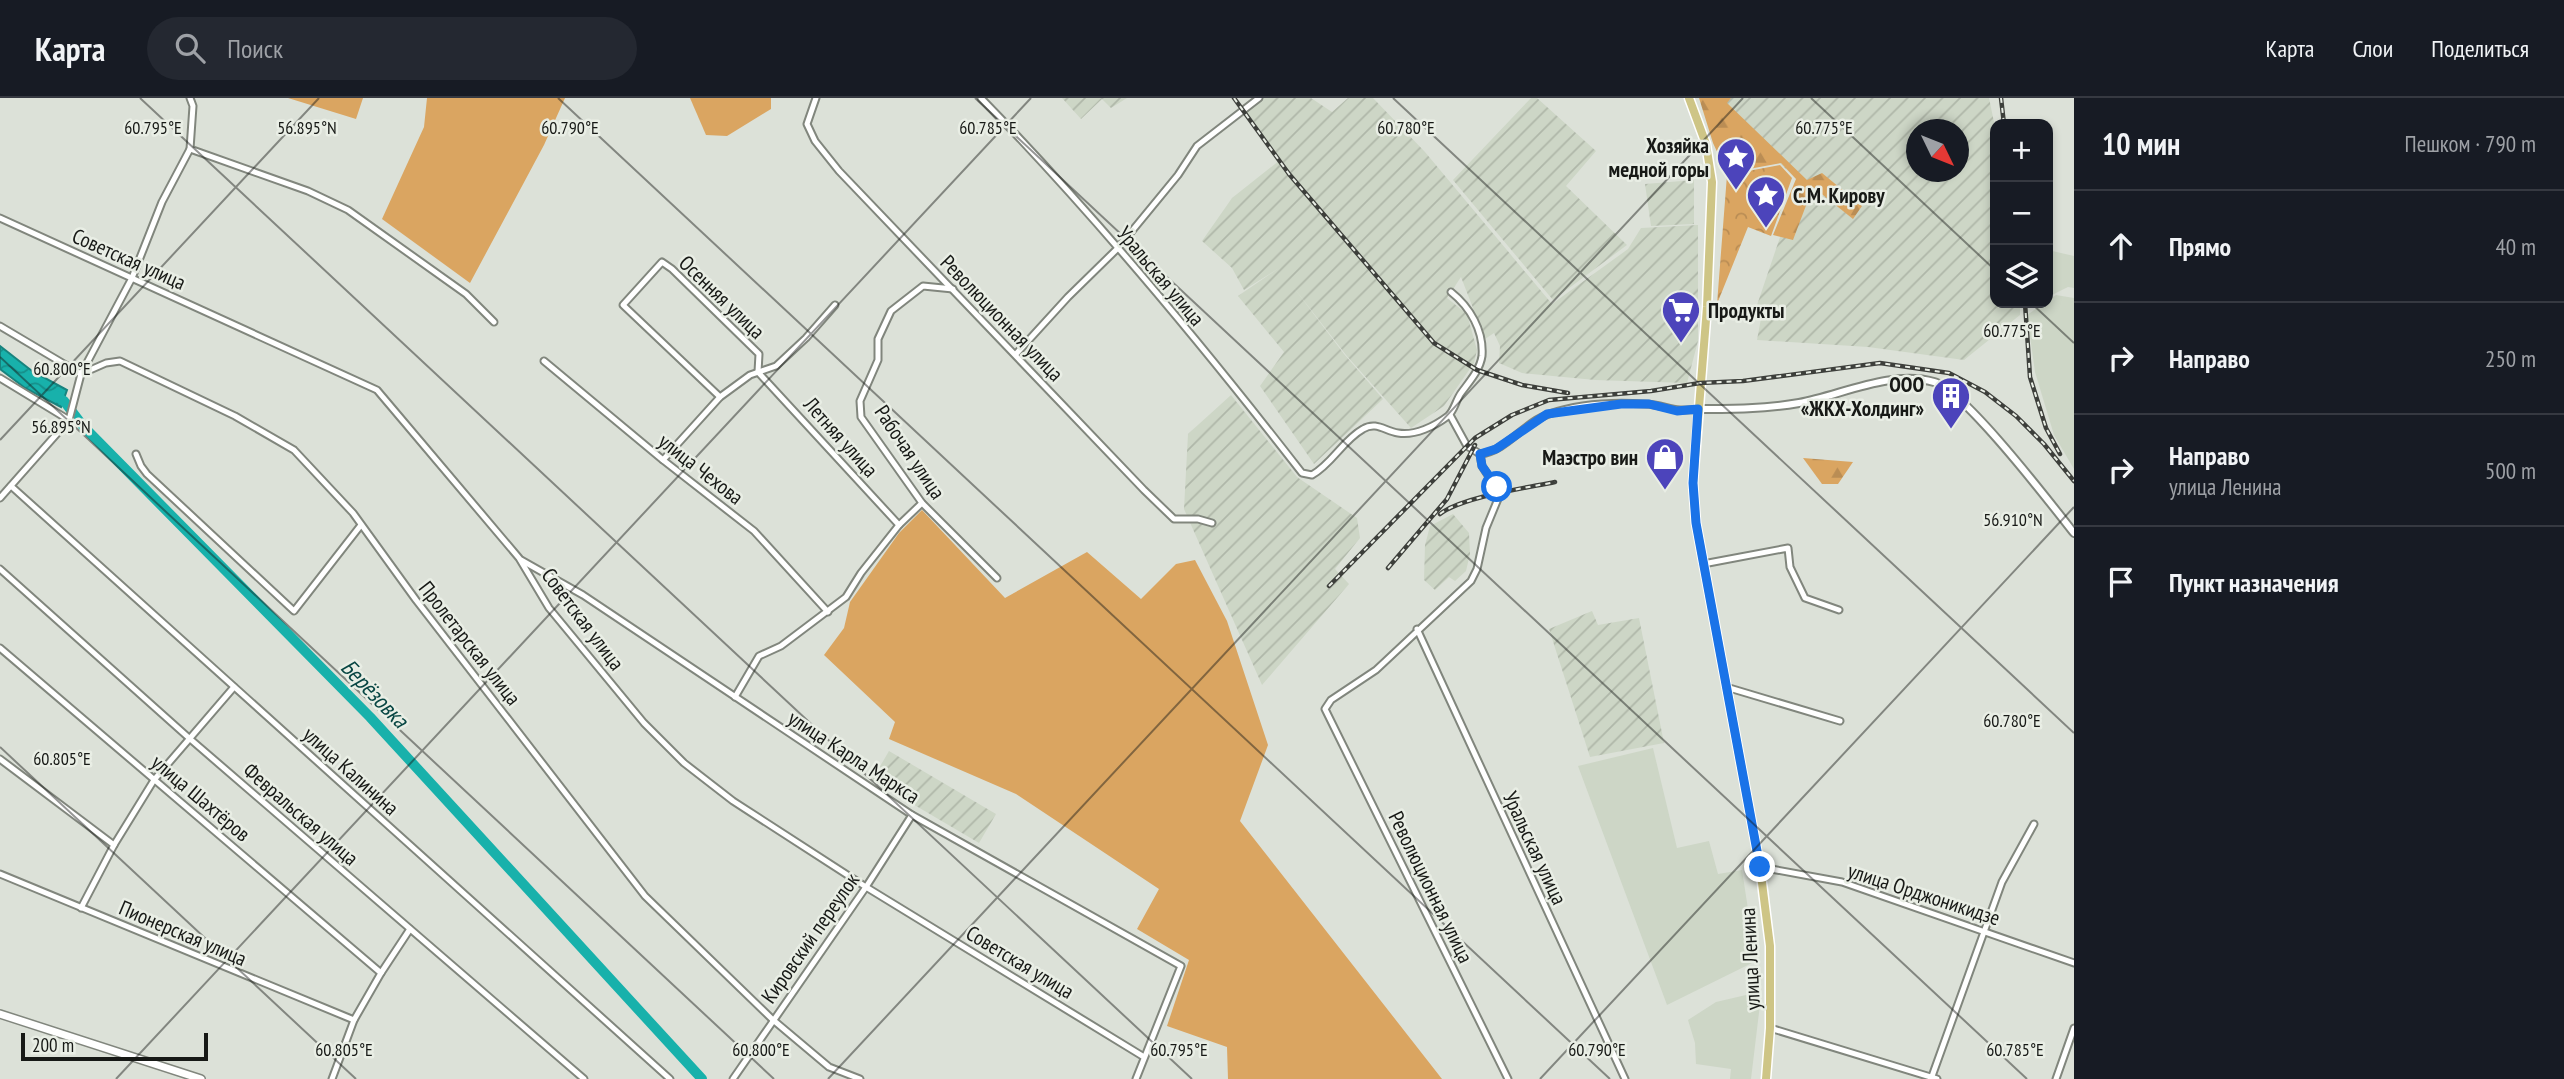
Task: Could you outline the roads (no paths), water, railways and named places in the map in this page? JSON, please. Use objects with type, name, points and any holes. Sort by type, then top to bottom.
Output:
[{"type":"main road","name":"улица Ленина","points":[[1689,98],[1706,144],[1712,182],[1707,307],[1693,483],[1696,523],[1760,867],[1770,946],[1770,1028],[1766,1079]]},
{"type":"main road","points":[[0,1014],[201,1079]]},
{"type":"street","points":[[0,498],[68,420],[81,374],[132,278],[162,202],[190,149],[190,98]]},
{"type":"street","name":"Революционная улица","points":[[816,98],[807,124],[815,141],[839,171],[1144,491],[1174,519],[1198,519],[1212,523]]},
{"type":"street","name":"Уральская улица","points":[[981,98],[1049,167],[1256,413],[1301,473],[1312,475],[1324,468],[1364,428],[1375,425],[1398,433],[1416,433],[1450,415]]},
{"type":"street","points":[[1016,354],[1118,248],[1178,176],[1197,146],[1252,100],[1259,98]]},
{"type":"street","points":[[190,149],[308,191],[348,210],[466,294],[494,322]]},
{"type":"street","name":"Советская улица","points":[[0,218],[377,390],[519,558],[549,608],[644,723],[684,763],[733,802],[866,887],[1144,1057]]},
{"type":"street","name":"Осенняя улица","points":[[720,397],[623,305],[663,262],[759,354],[758,372]]},
{"type":"street","name":"Рабочая улица","points":[[953,289],[923,286],[891,311],[878,339],[878,359],[860,401],[861,417],[922,503],[997,578]]},
{"type":"street","points":[[1417,629],[1471,580],[1477,569],[1486,528],[1500,494],[1482,466],[1480,454],[1467,446],[1450,415],[1457,398],[1477,370],[1482,356],[1479,332],[1469,308],[1451,292]]},
{"type":"street","points":[[663,460],[720,397],[758,372],[776,366],[806,338],[835,304]]},
{"type":"street","points":[[0,326],[81,374]]},
{"type":"street","name":"Пролетарская улица","points":[[81,374],[120,360],[235,416],[294,450],[361,524],[645,896],[772,1019],[829,1068],[860,1079]]},
{"type":"street","name":"улица Чехова","points":[[544,361],[754,531],[828,612]]},
{"type":"street","name":"Летняя улица","points":[[758,372],[899,525]]},
{"type":"street","points":[[0,378],[68,420]]},
{"type":"street","points":[[1480,454],[1496,449],[1547,414],[1621,404],[1649,404],[1677,411],[1768,408],[1871,384],[1910,379],[1936,382],[1959,399],[1988,429],[2072,528]]},
{"type":"street","points":[[136,454],[147,474],[294,611],[361,524]]},
{"type":"street","name":"улица Калинина","points":[[11,486],[670,1079]]},
{"type":"street","points":[[735,697],[760,656],[781,646],[846,597],[861,573],[899,525],[922,503]]},
{"type":"street","points":[[1703,564],[1787,548],[1790,567],[1805,598],[1839,610]]},
{"type":"street","name":"улица Карла Маркса","points":[[519,558],[583,595],[912,815],[1181,966],[1144,1057]]},
{"type":"street","name":"Февральская улица","points":[[0,569],[189,738],[584,1079]]},
{"type":"street","name":"Революционная улица","points":[[1417,629],[1376,670],[1331,700],[1325,709],[1508,1079]]},
{"type":"street","name":"Уральская улица","points":[[1417,629],[1625,1079]]},
{"type":"street","name":"улица Шахтёров","points":[[0,648],[381,973]]},
{"type":"street","points":[[81,908],[114,845],[154,780],[234,687]]},
{"type":"street","points":[[1726,687],[1840,721]]},
{"type":"street","points":[[0,759],[114,845]]},
{"type":"street","name":"Кировский переулок","points":[[733,1079],[772,1019],[866,887],[912,815]]},
{"type":"street","points":[[1770,1028],[1933,1078],[2002,882],[2034,824]]},
{"type":"street","name":"улица Орджоникидзе","points":[[1760,867],[1842,882],[2074,963]]},
{"type":"street","name":"Пионерская улица","points":[[0,874],[354,1020]]},
{"type":"street","points":[[332,1079],[354,1020],[410,929]]},
{"type":"street","points":[[2056,1079],[2074,1028]]},
{"type":"street","points":[[1136,1079],[1144,1057]]},
{"type":"water","points":[[0,346],[32,371],[67,390],[61,407],[25,388],[0,369]]},
{"type":"waterway","name":"Берёзовка","points":[[54,395],[64,401],[83,426],[370,717],[702,1079]]},
{"type":"railway","points":[[1234,98],[1289,174],[1434,343],[1477,370],[1522,385],[1568,393]]},
{"type":"railway","points":[[2001,98],[2003,119]]},
{"type":"railway","points":[[2025,308],[2030,377],[2046,428],[2060,454]]},
{"type":"railway","points":[[1329,586],[1475,438],[1512,415],[1549,400],[1651,391],[1700,383],[1743,381],[1880,363],[1949,373],[1985,392],[2016,416],[2044,444],[2074,481]]},
{"type":"railway","points":[[1388,568],[1447,499],[1475,445]]},
{"type":"railway","points":[[1440,514],[1478,498],[1555,482]]},
{"type":"place","name":"Хозяйка медной горы","points":[[1736,191]]},
{"type":"place","name":"С.М. Кирову","points":[[1766,229]]},
{"type":"place","name":"Продукты","points":[[1681,344]]},
{"type":"place","name":"ООО «ЖКХ-Холдинг»","points":[[1951,430]]},
{"type":"place","name":"Маэстро вин","points":[[1665,491]]}]
